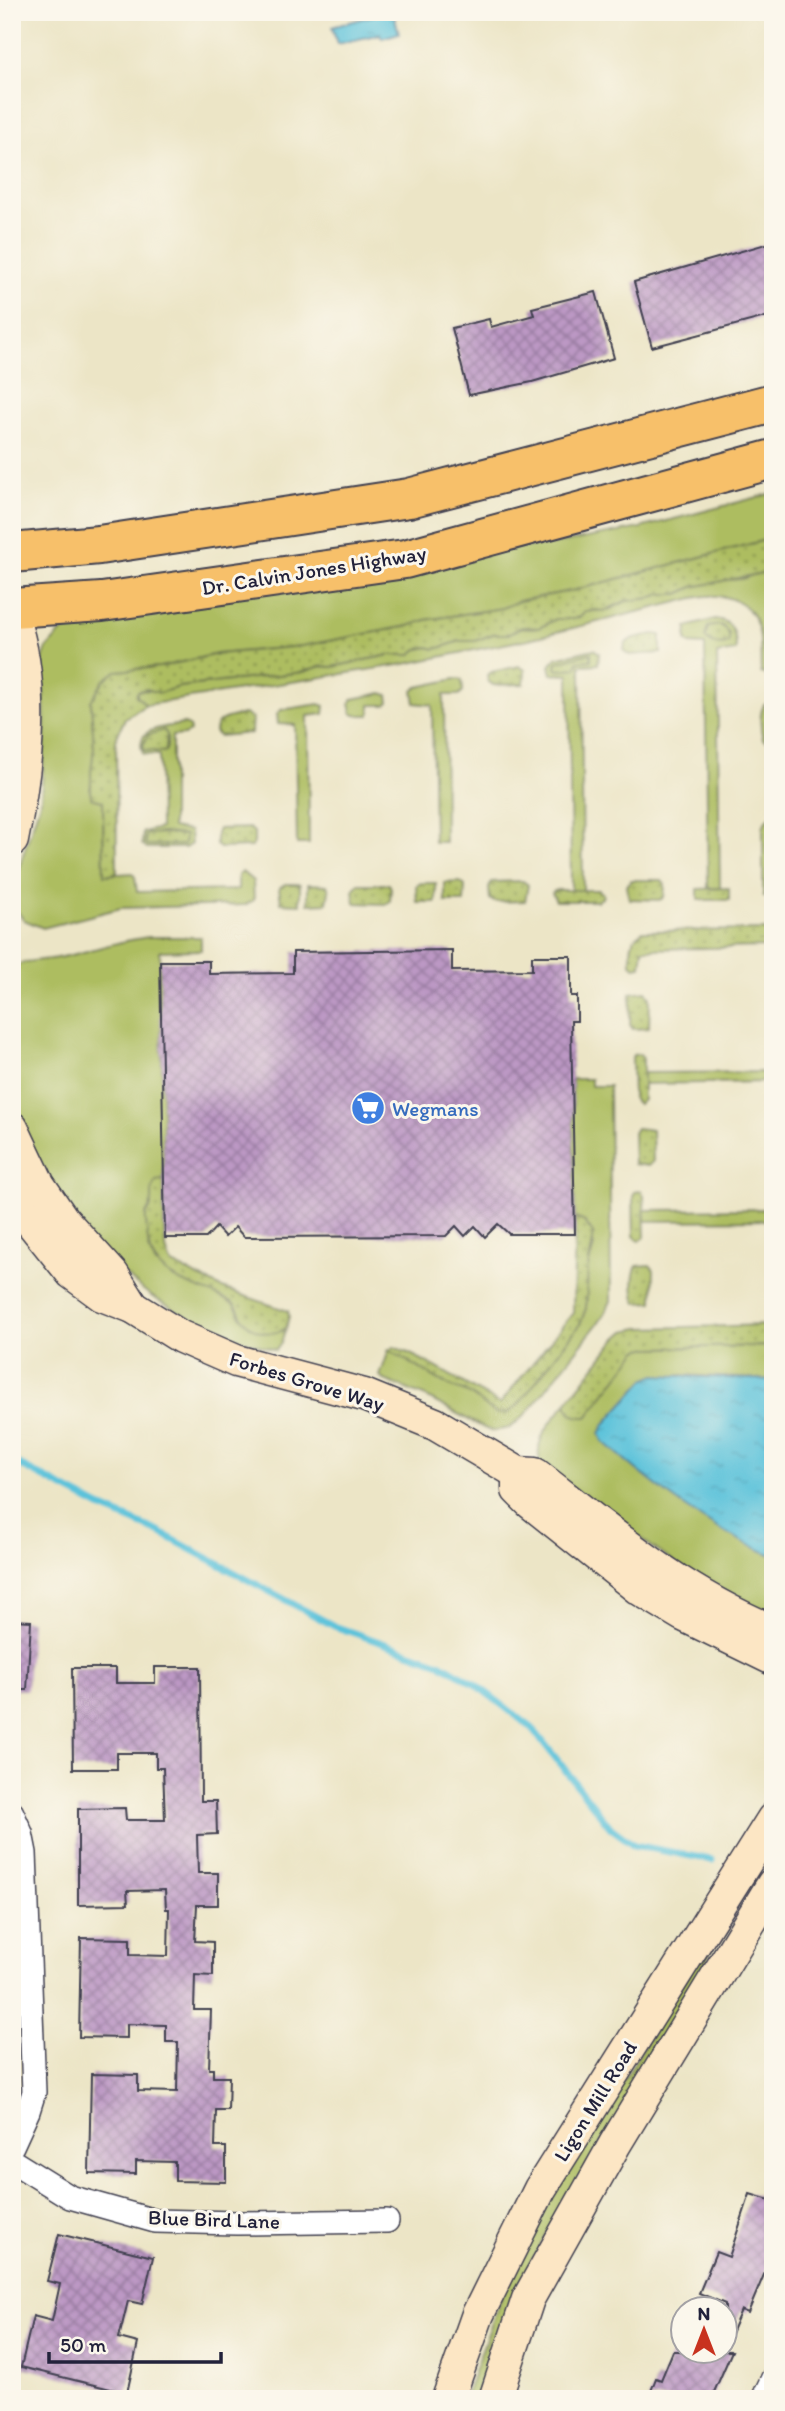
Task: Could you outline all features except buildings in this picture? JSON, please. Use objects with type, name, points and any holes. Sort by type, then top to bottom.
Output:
[{"type":"highway","points":[[12,553],[99,545],[409,498],[773,403]]},
{"type":"highway","name":"Dr. Calvin Jones Highway","points":[[12,608],[102,602],[405,559],[773,459]]},
{"type":"street","points":[[12,616],[21,640],[26,694],[26,743],[22,789],[12,839]]},
{"type":"street","name":"Forbes Grove Way","points":[[15,1138],[39,1185],[62,1220],[113,1275],[133,1307]]},
{"type":"street","name":"Forbes Grove Way","points":[[12,1194],[72,1273],[102,1295],[133,1307],[181,1337],[236,1361],[364,1395],[435,1424],[518,1473],[535,1474],[650,1564],[683,1586],[736,1615],[773,1631]]},
{"type":"street","points":[[518,1473],[518,1490],[530,1503],[638,1588],[682,1615],[773,1659]]},
{"type":"street","points":[[12,1813],[21,1833],[25,1853],[33,2092],[28,2111],[12,2146]]},
{"type":"street","name":"Ligon Mill Road","points":[[448,2399],[478,2314],[540,2189],[773,1819]]},
{"type":"street","name":"Ligon Mill Road","points":[[495,2399],[528,2299],[615,2144],[773,1884]]},
{"type":"street","name":"Blue Bird Lane","points":[[12,2161],[70,2197],[155,2221],[387,2221]]},
{"type":"street","points":[[763,2399],[773,2378]]},
{"type":"green space","points":[[773,493],[773,538],[576,590],[519,601],[503,608],[426,620],[409,626],[302,646],[217,654],[160,667],[134,669],[91,701],[94,748],[90,793],[103,801],[104,875],[132,873],[137,892],[238,890],[238,875],[242,872],[253,881],[254,900],[245,905],[121,908],[43,928],[24,920],[14,907],[12,889],[41,799],[45,738],[43,659],[47,648],[62,631],[93,618],[640,528]]},
{"type":"green space","points":[[773,538],[773,571],[693,587],[678,594],[661,594],[626,601],[604,611],[585,612],[573,619],[556,619],[539,628],[521,627],[509,634],[493,634],[475,641],[460,641],[436,649],[418,649],[410,655],[389,655],[332,667],[321,666],[303,672],[179,687],[159,693],[147,689],[138,691],[136,695],[146,705],[125,718],[116,739],[117,873],[104,875],[103,801],[91,798],[94,748],[91,701],[104,680],[116,671],[160,667],[218,654],[302,646],[409,626],[426,620],[502,608],[519,601],[576,590]]},
{"type":"green space","points":[[764,571],[773,571],[773,595],[768,595],[769,640],[773,640],[773,677],[761,673],[758,628],[748,610],[724,597],[704,596],[529,639],[405,664],[146,705],[136,695],[138,691],[168,690],[303,672],[321,666],[332,667],[389,655],[410,655],[418,649],[436,649],[460,641],[475,641],[521,627],[539,628],[556,619],[573,619],[585,612],[611,609],[626,601],[661,594],[678,594],[693,587],[742,579]]},
{"type":"green space","points":[[715,619],[726,623],[733,630],[736,651],[717,654],[720,888],[708,888],[705,645],[690,644],[686,640],[687,627]]},
{"type":"green space","points":[[720,625],[729,635],[728,643],[722,645],[712,643],[705,637],[708,627]]},
{"type":"green space","points":[[654,634],[661,635],[661,653],[629,655],[624,651],[630,640]]},
{"type":"green space","points":[[594,649],[599,653],[598,664],[581,665],[583,890],[571,890],[569,675],[552,674],[550,666],[556,658]]},
{"type":"green space","points":[[591,653],[591,660],[579,661],[576,668],[556,668],[557,662]]},
{"type":"green space","points":[[519,666],[525,670],[524,684],[493,685],[488,681],[487,675],[492,672]]},
{"type":"green space","points":[[462,680],[463,691],[459,695],[444,695],[445,842],[434,842],[432,705],[415,703],[413,691],[418,687]]},
{"type":"green space","points":[[382,693],[388,695],[389,702],[385,705],[370,705],[370,715],[352,713],[350,703],[353,699]]},
{"type":"green space","points":[[771,702],[772,743],[763,739],[760,722],[764,705]]},
{"type":"green space","points":[[319,704],[325,706],[324,714],[308,716],[309,844],[297,844],[295,725],[278,724],[277,714],[281,710]]},
{"type":"green space","points":[[245,714],[252,719],[251,733],[219,736],[215,732],[221,721]]},
{"type":"green space","points":[[184,724],[189,726],[190,732],[172,736],[172,828],[190,831],[191,844],[185,848],[146,848],[142,844],[143,832],[160,828],[159,755],[143,754],[143,738],[160,727]],"holes":[[[167,735],[164,752],[144,750],[145,740]]]},
{"type":"green space","points":[[164,730],[167,735],[164,752],[144,750],[143,745],[148,735]]},
{"type":"green space","points":[[773,816],[773,899],[764,897],[763,894],[763,828],[766,820]]},
{"type":"green space","points":[[249,828],[254,832],[254,843],[251,847],[220,848],[216,845],[218,829]]},
{"type":"green space","points":[[146,834],[185,835],[184,845],[145,843]]},
{"type":"green space","points":[[631,880],[662,880],[665,884],[664,898],[629,899],[626,886]]},
{"type":"green space","points":[[523,881],[528,885],[525,901],[494,902],[490,899],[489,888],[492,882]]},
{"type":"green space","points":[[460,882],[465,886],[464,902],[445,902],[445,883]]},
{"type":"green space","points":[[421,883],[436,883],[436,902],[417,902],[416,886]]},
{"type":"green space","points":[[285,884],[300,884],[300,904],[281,903],[279,888]]},
{"type":"green space","points":[[308,884],[327,885],[327,903],[308,904]]},
{"type":"green space","points":[[358,884],[389,884],[390,901],[386,904],[355,903],[353,890]]},
{"type":"green space","points":[[729,888],[729,900],[698,900],[698,889]]},
{"type":"green space","points":[[556,890],[599,890],[603,894],[597,901],[556,901],[552,893]]},
{"type":"green space","points":[[773,930],[773,947],[643,949],[641,966],[635,967],[631,964],[633,941],[643,931]]},
{"type":"green space","points":[[150,937],[201,937],[201,950],[160,951],[164,1180],[146,1214],[149,1251],[156,1264],[234,1304],[243,1319],[280,1332],[286,1328],[276,1350],[235,1338],[191,1319],[151,1296],[115,1267],[85,1238],[21,1131],[12,1104],[12,967]]},
{"type":"green space","points":[[646,991],[650,997],[649,1028],[633,1029],[630,1025],[631,993]]},
{"type":"green space","points":[[640,1054],[643,1059],[643,1100],[638,1104],[633,1099],[632,1058],[633,1055]]},
{"type":"green space","points":[[773,1072],[773,1082],[643,1084],[643,1073]]},
{"type":"green space","points":[[572,1079],[591,1079],[591,1086],[609,1086],[611,1301],[603,1317],[527,1413],[510,1428],[493,1431],[380,1376],[389,1350],[448,1385],[468,1393],[497,1414],[507,1413],[518,1405],[580,1324],[586,1308],[588,1267],[594,1246],[585,1222],[575,1218]]},
{"type":"green space","points":[[636,1128],[652,1130],[653,1161],[649,1166],[634,1164],[633,1133]]},
{"type":"green space","points":[[164,1180],[164,1235],[172,1264],[222,1288],[288,1311],[286,1328],[269,1333],[252,1328],[234,1304],[176,1279],[156,1262],[150,1249],[146,1214],[151,1206],[154,1184]]},
{"type":"green space","points":[[641,1191],[644,1196],[645,1237],[639,1241],[634,1236],[633,1195],[634,1192]]},
{"type":"green space","points":[[773,1209],[773,1220],[645,1221],[644,1210]]},
{"type":"green space","points":[[575,1218],[585,1222],[594,1235],[588,1267],[586,1308],[580,1324],[518,1405],[507,1413],[497,1414],[468,1393],[448,1385],[389,1350],[394,1347],[422,1360],[500,1404],[573,1313]]},
{"type":"green space","points":[[650,1265],[654,1270],[653,1302],[637,1303],[633,1290],[635,1270],[637,1266]]},
{"type":"green space","points":[[773,1325],[773,1346],[638,1350],[587,1417],[574,1414],[566,1403],[625,1331],[639,1328]]},
{"type":"green space","points":[[773,1346],[773,1380],[683,1375],[644,1380],[604,1425],[600,1434],[703,1517],[726,1532],[773,1555],[773,1622],[733,1605],[541,1467],[539,1449],[544,1433],[566,1403],[574,1414],[587,1417],[637,1350]]},
{"type":"green space","points":[[706,1944],[712,1948],[679,2018],[553,2222],[530,2265],[482,2399],[464,2399],[515,2259]]},
{"type":"water","points":[[376,12],[393,12],[399,33],[382,38],[380,34],[337,44],[332,27],[375,15]]},
{"type":"water","points":[[656,1375],[773,1380],[773,1555],[727,1533],[683,1506],[603,1441],[600,1434],[604,1425],[644,1380]]},
{"type":"waterway","points":[[12,1461],[100,1507],[159,1532],[334,1626],[440,1663],[475,1684],[532,1728],[611,1828],[634,1845],[712,1860]]},
{"type":"place","name":"Wegmans","points":[[368,1108]]}]
